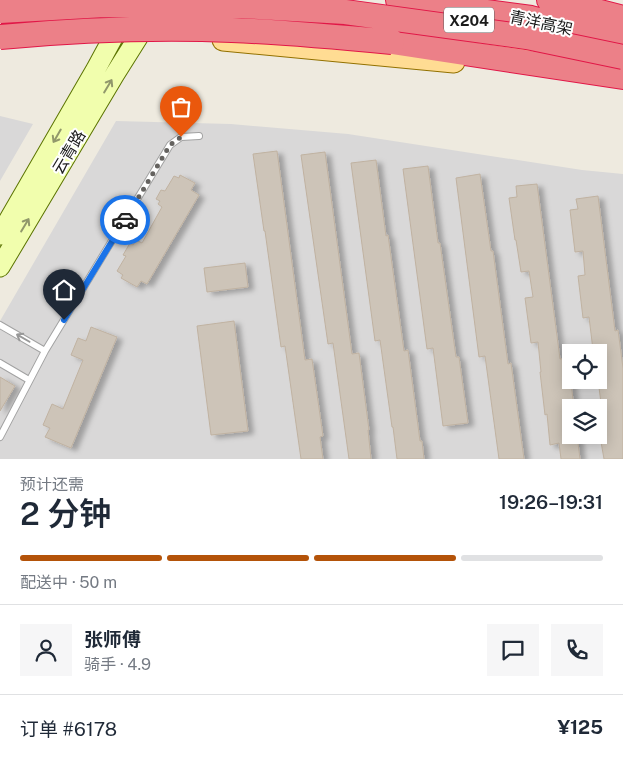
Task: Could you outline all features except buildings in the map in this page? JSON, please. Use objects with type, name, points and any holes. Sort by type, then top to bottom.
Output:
[{"type":"highway","name":"青洋高架","points":[[398,0],[531,18],[623,42]]},
{"type":"highway","name":"青洋高架","points":[[553,0],[623,18]]},
{"type":"highway","points":[[0,12],[104,5],[242,6],[345,12],[528,37],[623,57]]},
{"type":"highway","points":[[0,37],[127,30],[232,30],[312,35],[392,42],[623,78]]},
{"type":"main road","points":[[0,4],[18,0]]},
{"type":"main road","name":"X204","points":[[313,0],[521,26],[580,38],[623,51]]},
{"type":"main road","points":[[0,20],[124,17],[155,8],[228,17],[336,23],[442,37],[561,56],[623,73]]},
{"type":"main road","points":[[124,17],[138,36],[229,41],[623,78]]},
{"type":"street","name":"云青路","points":[[0,267],[155,8]]},
{"type":"street","name":"云青路","points":[[0,235],[124,17]]},
{"type":"lane","points":[[0,437],[45,351],[170,145],[181,137],[199,136]]},
{"type":"lane","points":[[0,325],[45,351]]},
{"type":"lane","points":[[0,363],[29,380]]},
{"type":"shaded area","points":[[0,116],[33,124],[0,181]]},
{"type":"shaded area","points":[[116,121],[231,124],[348,134],[582,170],[623,174],[623,459],[0,459],[0,321]]},
{"type":"way so far","points":[[125,220],[170,145],[181,137]]},
{"type":"route","points":[[64,320],[125,220]]}]
